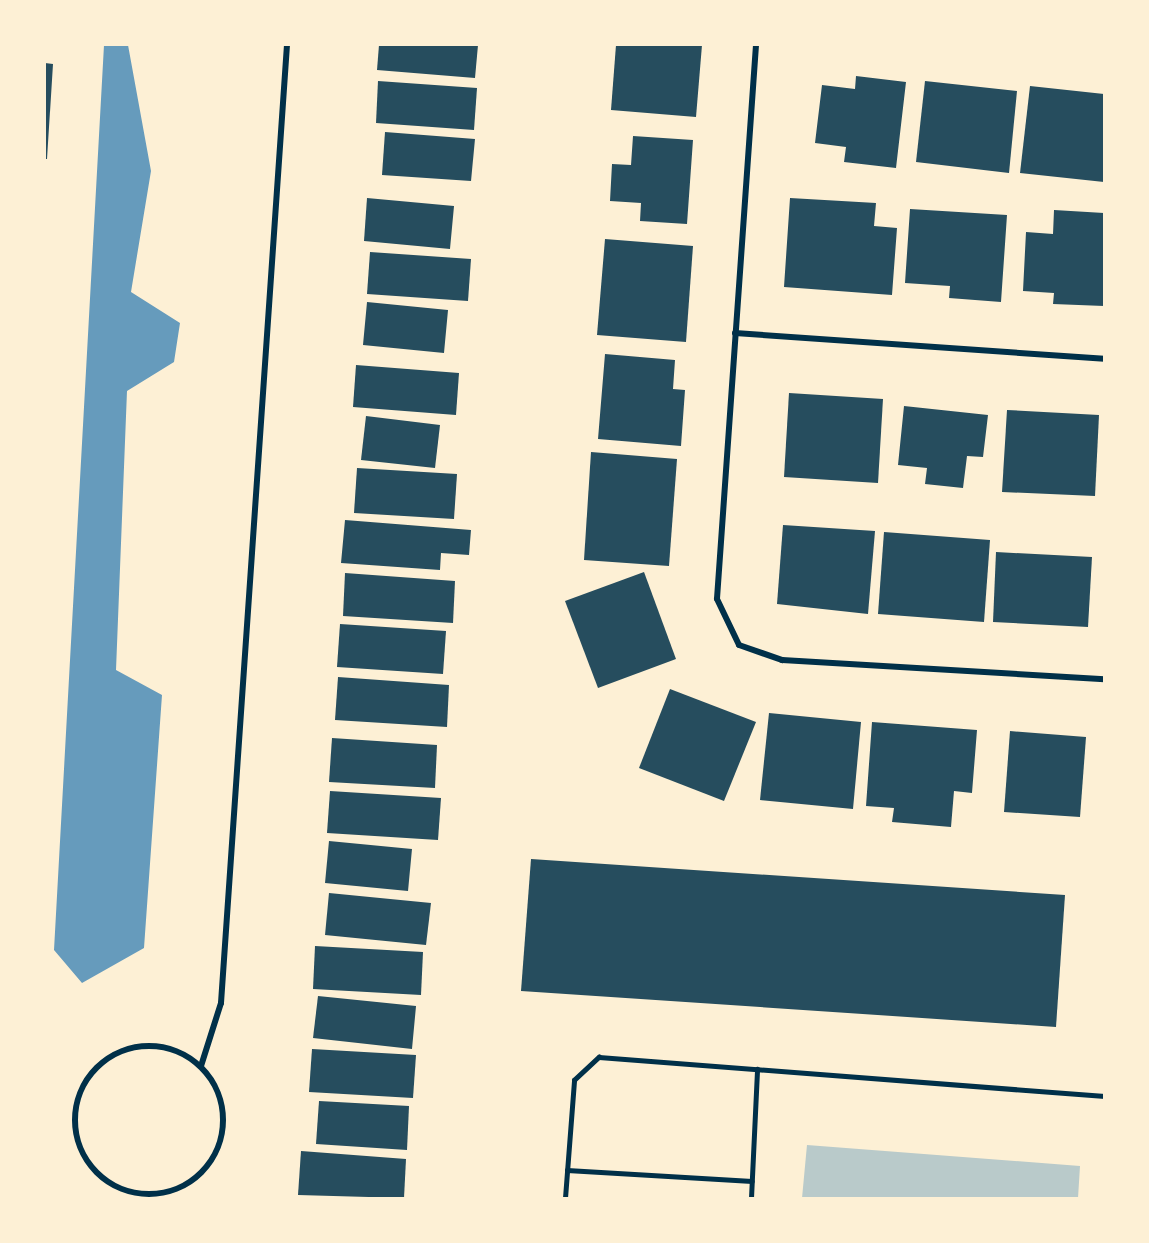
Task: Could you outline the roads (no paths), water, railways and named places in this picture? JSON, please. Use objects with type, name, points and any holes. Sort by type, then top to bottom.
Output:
[{"type":"street","points":[[201,1066],[221,1003],[287,45]]},
{"type":"street","points":[[756,45],[717,599],[739,645],[782,660],[1104,679]]},
{"type":"street","points":[[735,333],[1104,359]]},
{"type":"street","points":[[154,1045],[180,1052],[201,1066],[215,1085],[223,1107],[223,1130],[216,1153],[203,1172],[184,1186],[161,1194],[138,1194],[116,1187],[96,1173],[81,1152],[74,1127],[76,1101],[87,1077],[105,1059],[128,1048],[154,1045]]},
{"type":"lane","points":[[565,1198],[574,1080],[599,1057],[1104,1096]]},
{"type":"lane","points":[[751,1198],[757,1069]]},
{"type":"lane","points":[[567,1170],[752,1181]]},
{"type":"water","points":[[104,45],[128,45],[151,171],[131,292],[180,323],[174,362],[127,391],[116,670],[162,695],[144,948],[82,983],[54,950]]}]
